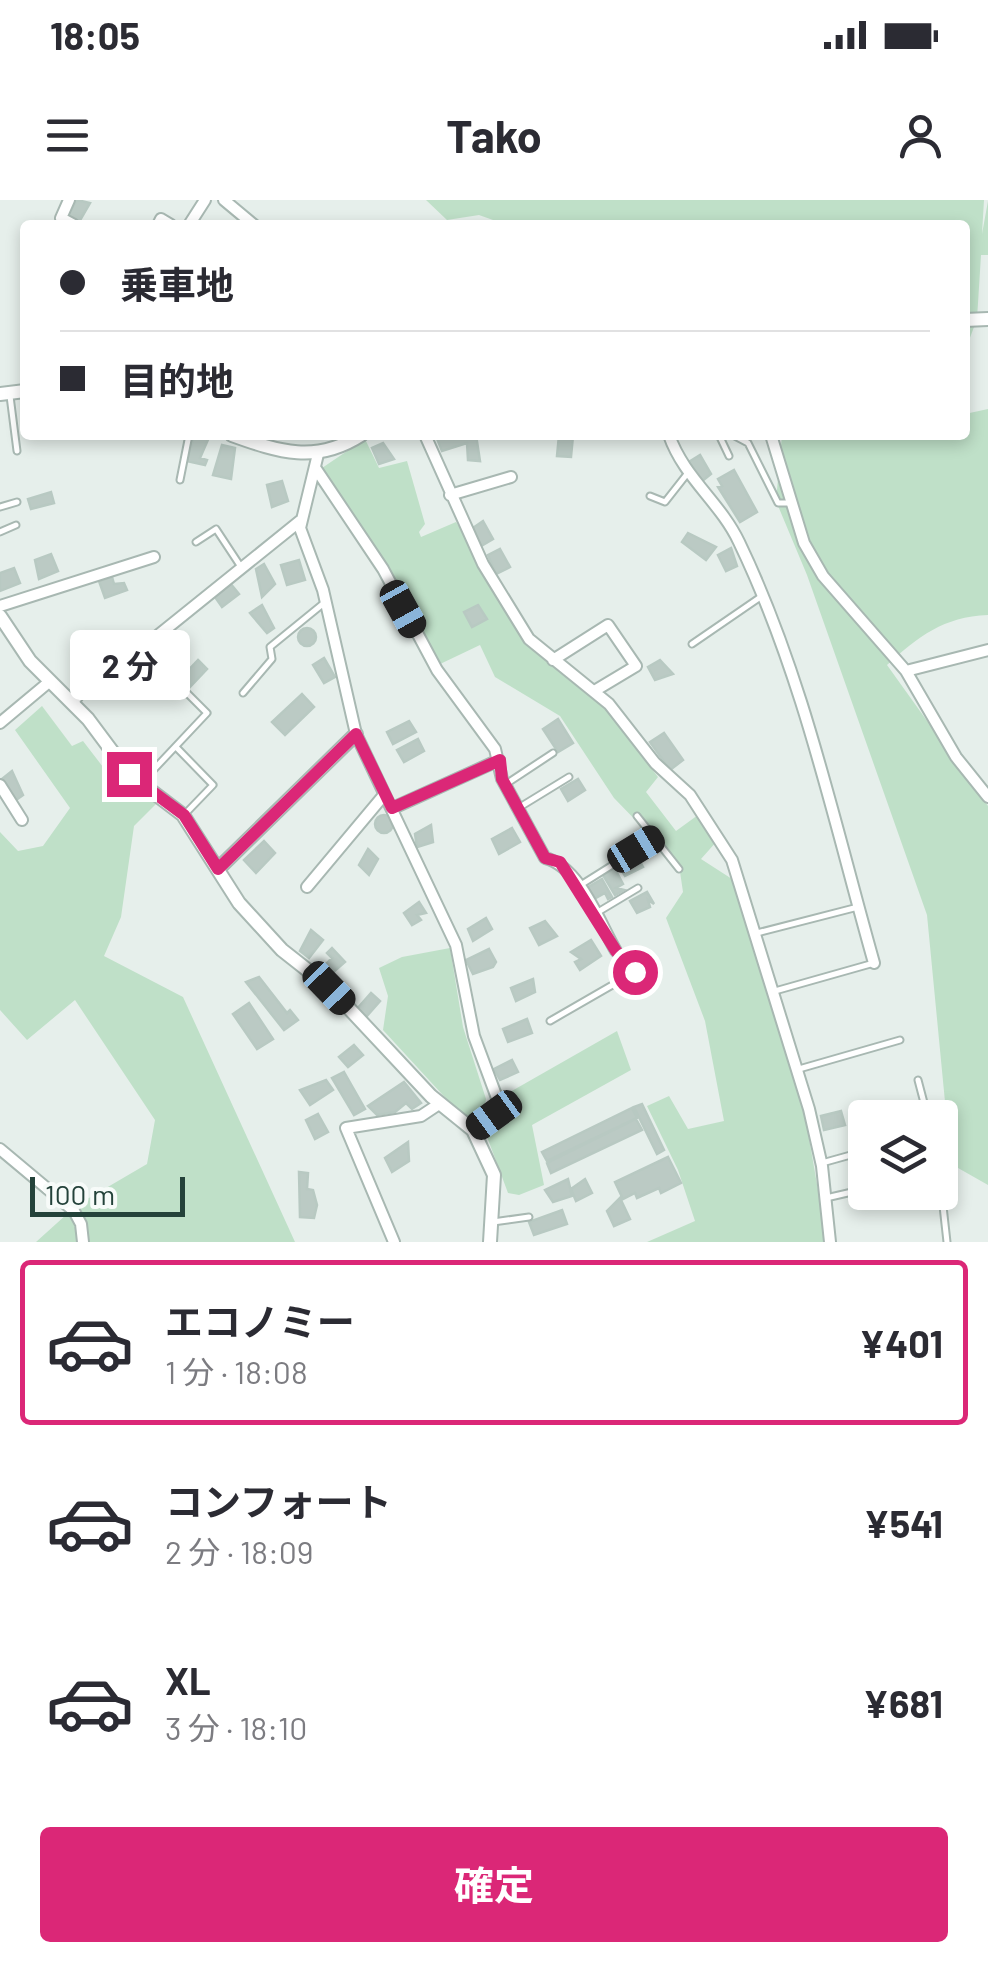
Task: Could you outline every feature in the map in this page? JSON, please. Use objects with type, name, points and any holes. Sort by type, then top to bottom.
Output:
[{"type":"street","points":[[224,200],[248,220]]},
{"type":"street","points":[[247,440],[282,452],[318,454],[350,440]]},
{"type":"street","points":[[427,440],[450,496],[516,620],[554,660],[596,690],[655,763],[690,795],[732,860],[822,1163],[830,1242]]},
{"type":"street","points":[[670,440],[687,474],[714,501],[738,539],[762,596],[801,704],[874,963]]},
{"type":"street","points":[[773,440],[804,543],[823,576],[906,672],[956,757],[988,797]]},
{"type":"street","points":[[318,454],[300,522],[326,602],[356,734],[456,945],[474,1036],[500,1106],[473,1130]]},
{"type":"street","points":[[316,469],[383,569],[437,670],[500,760],[505,784],[545,858],[560,862],[616,951]]},
{"type":"street","points":[[450,496],[511,478]]},
{"type":"street","points":[[73,702],[101,667],[126,662],[300,522]]},
{"type":"street","points":[[0,606],[154,557]]},
{"type":"street","points":[[0,616],[48,682],[73,702],[141,783],[184,815],[239,904],[282,950],[329,988],[439,1104],[473,1130],[494,1176],[490,1242]]},
{"type":"street","points":[[554,660],[608,625],[636,666],[596,690]]},
{"type":"street","points":[[906,672],[988,650]]},
{"type":"street","points":[[0,723],[48,682]]},
{"type":"street","points":[[0,703],[11,713]]},
{"type":"street","points":[[218,869],[356,734]]},
{"type":"street","points":[[392,808],[500,760]]},
{"type":"street","points":[[0,786],[22,820]]},
{"type":"street","points":[[307,886],[384,796]]},
{"type":"street","points":[[394,1242],[346,1128],[421,1116],[439,1104]]},
{"type":"street","points":[[0,1149],[74,1212],[82,1224],[82,1242]]},
{"type":"lane","points":[[5,394],[17,451]]},
{"type":"lane","points":[[180,480],[188,440]]},
{"type":"lane","points":[[721,440],[729,456]]},
{"type":"lane","points":[[742,440],[748,443],[778,503],[793,503]]},
{"type":"lane","points":[[650,496],[665,502],[687,474]]},
{"type":"lane","points":[[0,506],[17,502]]},
{"type":"lane","points":[[0,532],[16,525]]},
{"type":"lane","points":[[196,542],[216,529],[241,567]]},
{"type":"lane","points":[[692,644],[762,596]]},
{"type":"lane","points":[[243,693],[272,659],[270,647],[326,602]]},
{"type":"lane","points":[[141,783],[207,714],[178,684]]},
{"type":"lane","points":[[176,747],[213,785],[184,815]]},
{"type":"lane","points":[[505,784],[553,753]]},
{"type":"lane","points":[[519,808],[569,778]]},
{"type":"lane","points":[[638,816],[678,869]]},
{"type":"lane","points":[[578,886],[657,837]]},
{"type":"lane","points":[[594,914],[638,888]]},
{"type":"lane","points":[[754,934],[858,907]]},
{"type":"lane","points":[[550,1021],[635,972],[616,951]]},
{"type":"lane","points":[[772,992],[874,963]]},
{"type":"lane","points":[[796,1070],[900,1040]]},
{"type":"lane","points":[[918,1080],[923,1100]]},
{"type":"lane","points":[[822,1163],[848,1156]]},
{"type":"lane","points":[[824,1198],[848,1193]]},
{"type":"lane","points":[[943,1210],[946,1242]]},
{"type":"lane","points":[[493,1222],[529,1217]]},
{"type":"green space","points":[[426,200],[984,200],[982,234],[988,201],[988,255],[981,255],[977,319],[970,338],[970,220],[493,220],[479,215],[447,220]]},
{"type":"green space","points":[[988,409],[988,615],[945,624],[910,645],[887,665],[988,806],[988,1185],[958,1168],[958,1100],[945,1100],[927,915],[807,575],[776,501],[782,440],[970,440],[970,413]]},
{"type":"green space","points":[[364,440],[379,468],[407,461],[425,524],[419,532],[421,537],[456,522],[539,648],[602,705],[658,777],[646,792],[676,831],[698,815],[717,841],[701,859],[732,879],[805,1115],[827,1242],[647,1242],[695,1221],[678,1170],[647,1106],[669,1096],[688,1129],[724,1121],[705,1021],[666,918],[683,892],[679,865],[614,798],[560,716],[495,677],[480,645],[438,665],[375,549],[322,468]]},
{"type":"green space","points":[[42,706],[72,746],[83,741],[113,780],[132,782],[158,802],[134,826],[121,917],[104,956],[183,997],[295,1242],[36,1242],[77,1205],[147,1164],[155,1120],[75,1000],[27,1040],[0,1010],[0,832],[18,851],[43,846],[70,808],[15,730]]},
{"type":"green space","points":[[450,948],[463,1027],[486,1099],[484,1111],[463,1117],[383,1030],[388,996],[379,968],[402,957]]},
{"type":"green space","points":[[617,1031],[631,1070],[532,1125],[544,1185],[519,1195],[508,1193],[483,1126],[496,1117],[510,1092]]},
{"type":"building","points":[[77,200],[90,203],[80,220],[68,216]]},
{"type":"building","points":[[193,440],[208,440],[200,458],[207,460],[205,465],[187,461]]},
{"type":"building","points":[[438,440],[477,440],[480,461],[468,460],[467,443],[442,451]]},
{"type":"building","points":[[559,440],[573,440],[571,457],[557,456]]},
{"type":"building","points":[[383,443],[394,459],[379,464],[372,448]]},
{"type":"building","points":[[222,445],[235,448],[231,479],[213,475]]},
{"type":"building","points":[[700,455],[711,474],[701,482],[687,463]]},
{"type":"building","points":[[734,470],[757,512],[740,522],[718,487],[722,486],[718,479]]},
{"type":"building","points":[[282,481],[288,501],[272,507],[267,485]]},
{"type":"building","points":[[51,492],[54,503],[31,509],[28,499]]},
{"type":"building","points":[[483,521],[493,539],[481,546],[470,530]]},
{"type":"building","points":[[688,533],[716,547],[706,560],[682,542]]},
{"type":"building","points":[[731,548],[737,566],[726,571],[718,555]]},
{"type":"building","points":[[500,549],[510,567],[496,574],[488,555]]},
{"type":"building","points":[[51,554],[58,571],[39,579],[35,560]]},
{"type":"building","points":[[299,560],[305,580],[287,585],[281,565]]},
{"type":"building","points":[[264,564],[275,584],[262,597],[256,569]]},
{"type":"building","points":[[14,568],[20,583],[0,591],[0,573]]},
{"type":"building","points":[[112,577],[114,584],[124,583],[127,590],[105,598],[99,581]]},
{"type":"building","points":[[230,583],[239,594],[222,607],[215,597]]},
{"type":"building","points":[[262,605],[274,628],[267,633],[250,613]]},
{"type":"building","points":[[478,605],[487,619],[472,627],[464,612]]},
{"type":"building","points":[[307,628],[314,630],[314,644],[307,646],[300,644],[298,637],[300,630]]},
{"type":"building","points":[[324,658],[335,677],[324,683],[313,665]]},
{"type":"building","points":[[198,660],[207,669],[190,687],[181,678]]},
{"type":"building","points":[[660,660],[673,674],[655,680],[648,667]]},
{"type":"building","points":[[302,694],[314,707],[285,735],[272,722]]},
{"type":"building","points":[[558,719],[573,743],[558,752],[543,729]]},
{"type":"building","points":[[409,721],[416,732],[393,744],[387,732]]},
{"type":"building","points":[[664,733],[683,760],[670,770],[650,742]]},
{"type":"building","points":[[418,739],[424,751],[404,762],[397,750]]},
{"type":"building","points":[[12,771],[23,795],[16,800],[2,779]]},
{"type":"building","points":[[578,779],[585,790],[568,801],[561,789]]},
{"type":"building","points":[[384,815],[393,824],[384,833],[375,824]]},
{"type":"building","points":[[431,825],[433,842],[417,847],[415,834]]},
{"type":"building","points":[[512,828],[520,842],[499,854],[492,839]]},
{"type":"building","points":[[264,841],[275,853],[256,873],[244,860]]},
{"type":"building","points":[[368,849],[378,859],[369,875],[359,865]]},
{"type":"building","points":[[636,855],[643,867],[625,876],[618,865]]},
{"type":"building","points":[[615,869],[623,884],[616,888],[624,890],[615,895],[603,875]]},
{"type":"building","points":[[602,879],[612,897],[608,899],[605,893],[592,900],[585,889]]},
{"type":"building","points":[[647,892],[654,904],[648,900],[650,907],[637,913],[630,901]]},
{"type":"building","points":[[419,902],[426,913],[417,915],[421,920],[412,925],[404,913]]},
{"type":"building","points":[[486,918],[492,929],[473,941],[468,929]]},
{"type":"building","points":[[545,921],[557,936],[539,945],[530,928]]},
{"type":"building","points":[[311,930],[323,940],[309,958],[300,951]]},
{"type":"building","points":[[591,940],[601,956],[580,970],[575,962],[581,959],[571,952]]},
{"type":"building","points":[[332,948],[345,962],[330,975],[323,967],[332,958],[327,953]]},
{"type":"building","points":[[489,949],[496,962],[493,967],[473,974],[466,960]]},
{"type":"building","points":[[259,977],[287,1013],[290,1010],[298,1020],[284,1030],[246,982]]},
{"type":"building","points":[[533,979],[535,992],[516,1001],[511,988]]},
{"type":"building","points":[[371,993],[380,1001],[366,1017],[357,1009]]},
{"type":"building","points":[[249,1003],[273,1039],[257,1049],[233,1014]]},
{"type":"building","points":[[527,1019],[532,1033],[508,1042],[503,1029]]},
{"type":"building","points":[[354,1045],[363,1055],[348,1067],[339,1057]]},
{"type":"building","points":[[512,1060],[518,1072],[500,1080],[494,1069]]},
{"type":"building","points":[[344,1072],[365,1109],[354,1115],[332,1078]]},
{"type":"building","points":[[326,1080],[333,1090],[310,1105],[300,1090]]},
{"type":"building","points":[[404,1082],[421,1103],[412,1109],[406,1103],[395,1112],[377,1115],[368,1106]]},
{"type":"building","points":[[642,1104],[664,1150],[657,1154],[634,1107]]},
{"type":"building","points":[[632,1108],[637,1118],[547,1161],[542,1152]]},
{"type":"building","points":[[841,1111],[845,1125],[824,1130],[821,1116]]},
{"type":"building","points":[[318,1114],[328,1132],[315,1139],[306,1120]]},
{"type":"building","points":[[636,1119],[642,1130],[551,1173],[547,1163]]},
{"type":"building","points":[[408,1142],[409,1161],[392,1172],[385,1158]]},
{"type":"building","points":[[668,1157],[681,1183],[661,1193],[659,1188],[637,1198],[635,1193],[623,1199],[615,1182]]},
{"type":"building","points":[[299,1172],[308,1173],[307,1189],[313,1190],[317,1205],[314,1218],[300,1217]]},
{"type":"building","points":[[568,1179],[572,1196],[553,1202],[545,1190]]},
{"type":"building","points":[[585,1179],[592,1193],[576,1201],[571,1189]]},
{"type":"building","points":[[620,1198],[630,1219],[614,1226],[607,1211]]},
{"type":"building","points":[[562,1210],[567,1224],[534,1235],[529,1222]]},
{"type":"route","points":[[129,774],[184,815],[218,869],[356,734],[392,808],[500,760],[502,779],[545,858],[560,862],[578,884],[616,951],[635,972]]}]
